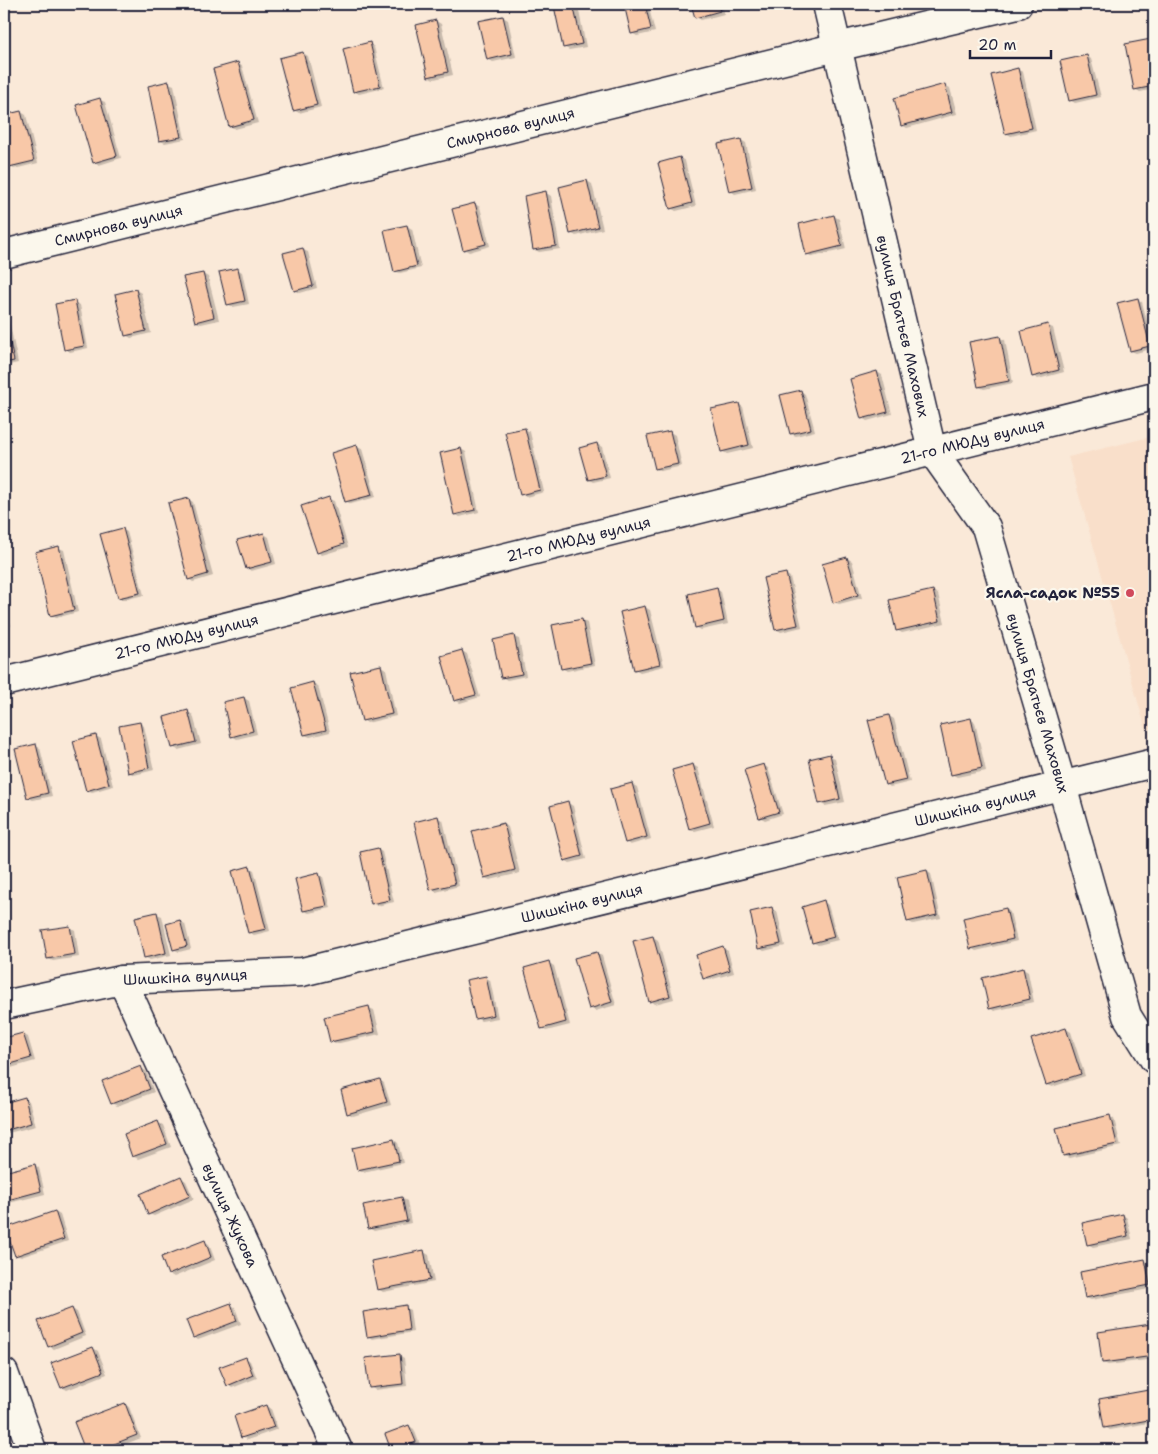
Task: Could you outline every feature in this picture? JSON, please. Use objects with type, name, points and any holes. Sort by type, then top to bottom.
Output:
[{"type":"street","name":"вулиця Братьєв Махових","points":[[827,4],[932,451],[986,527],[1127,1016],[1154,1059]]},
{"type":"street","name":"Смирнова вулиця","points":[[4,254],[837,47],[1018,4]]},
{"type":"street","name":"21-го МЮДу вулиця","points":[[4,682],[1154,396]]},
{"type":"street","name":"Шишкіна вулиця","points":[[4,1005],[122,980],[302,972],[1154,763]]},
{"type":"street","name":"вулиця Жукова","points":[[122,980],[338,1450]]},
{"type":"street","points":[[4,1373],[32,1450]]},
{"type":"shaded area","name":"Ясла-садок №55","points":[[1154,436],[1154,728],[1146,730],[1068,457]]},
{"type":"building","points":[[573,4],[582,44],[563,48],[554,6]]},
{"type":"building","points":[[624,4],[645,4],[651,29],[631,34]]},
{"type":"building","points":[[691,4],[718,4],[720,11],[695,18]]},
{"type":"building","points":[[503,16],[512,54],[487,60],[478,21]]},
{"type":"building","points":[[436,20],[448,72],[428,77],[416,25]]},
{"type":"building","points":[[1151,39],[1154,56],[1154,86],[1134,90],[1125,44]]},
{"type":"building","points":[[370,42],[380,86],[353,92],[343,49]]},
{"type":"building","points":[[303,52],[317,105],[293,111],[279,58]]},
{"type":"building","points":[[1087,55],[1096,95],[1069,101],[1060,61]]},
{"type":"building","points":[[238,62],[254,120],[229,127],[213,69]]},
{"type":"building","points":[[1018,68],[1032,128],[1005,134],[991,75]]},
{"type":"building","points":[[169,81],[181,137],[159,141],[148,86]]},
{"type":"building","points":[[945,84],[952,112],[901,126],[894,98]]},
{"type":"building","points":[[100,98],[117,156],[93,163],[76,105]]},
{"type":"building","points":[[21,111],[34,161],[9,167],[4,148],[4,115]]},
{"type":"building","points":[[741,139],[752,187],[729,192],[718,144]]},
{"type":"building","points":[[680,157],[692,203],[670,209],[658,163]]},
{"type":"building","points":[[587,180],[598,227],[570,234],[559,187]]},
{"type":"building","points":[[546,191],[556,246],[533,250],[524,196]]},
{"type":"building","points":[[475,203],[486,244],[463,250],[452,209]]},
{"type":"building","points":[[834,215],[842,246],[806,255],[799,224]]},
{"type":"building","points":[[407,225],[417,266],[394,272],[384,230]]},
{"type":"building","points":[[303,248],[313,286],[294,291],[283,253]]},
{"type":"building","points":[[238,268],[245,301],[227,305],[219,272]]},
{"type":"building","points":[[203,273],[214,317],[195,322],[183,277]]},
{"type":"building","points":[[136,289],[146,331],[125,336],[115,294]]},
{"type":"building","points":[[1138,298],[1150,346],[1130,351],[1117,303]]},
{"type":"building","points":[[75,300],[84,346],[64,350],[55,304]]},
{"type":"building","points":[[4,316],[14,361],[4,363]]},
{"type":"building","points":[[1048,324],[1059,370],[1032,377],[1021,331]]},
{"type":"building","points":[[1000,336],[1009,381],[978,387],[969,342]]},
{"type":"building","points":[[877,371],[888,412],[861,419],[850,379]]},
{"type":"building","points":[[801,390],[811,429],[790,434],[780,395]]},
{"type":"building","points":[[739,403],[749,445],[721,452],[711,409]]},
{"type":"building","points":[[525,428],[540,490],[520,495],[505,432]]},
{"type":"building","points":[[670,431],[678,464],[655,469],[647,436]]},
{"type":"building","points":[[597,443],[606,476],[588,480],[579,448]]},
{"type":"building","points":[[357,445],[372,495],[345,502],[331,453]]},
{"type":"building","points":[[461,448],[475,510],[454,515],[440,453]]},
{"type":"building","points":[[329,497],[344,544],[317,553],[301,506]]},
{"type":"building","points":[[189,498],[208,574],[188,580],[168,503]]},
{"type":"building","points":[[123,528],[140,593],[118,598],[100,534]]},
{"type":"building","points":[[264,533],[272,562],[246,569],[237,540]]},
{"type":"building","points":[[59,546],[74,610],[50,616],[35,552]]},
{"type":"building","points":[[847,557],[858,595],[833,603],[822,564]]},
{"type":"building","points":[[786,573],[798,625],[775,630],[763,578]]},
{"type":"building","points":[[717,587],[724,621],[695,628],[688,594]]},
{"type":"building","points":[[933,590],[940,621],[896,631],[889,600]]},
{"type":"building","points":[[645,606],[660,664],[634,670],[620,612]]},
{"type":"building","points":[[582,619],[591,663],[561,669],[552,625]]},
{"type":"building","points":[[514,635],[522,674],[501,678],[493,640]]},
{"type":"building","points":[[462,650],[476,695],[454,701],[441,656]]},
{"type":"building","points":[[381,665],[392,714],[362,721],[350,672]]},
{"type":"building","points":[[313,682],[326,730],[304,735],[291,688]]},
{"type":"building","points":[[244,697],[253,731],[231,737],[223,702]]},
{"type":"building","points":[[188,710],[196,742],[172,748],[164,717]]},
{"type":"building","points":[[889,715],[906,780],[885,785],[868,720]]},
{"type":"building","points":[[971,718],[982,768],[951,775],[940,725]]},
{"type":"building","points":[[140,722],[149,768],[128,773],[119,726]]},
{"type":"building","points":[[96,735],[109,784],[86,791],[73,741]]},
{"type":"building","points":[[36,744],[48,793],[27,798],[15,749]]},
{"type":"building","points":[[830,754],[840,799],[819,804],[809,759]]},
{"type":"building","points":[[693,764],[710,823],[689,829],[672,770]]},
{"type":"building","points":[[764,764],[779,812],[759,818],[744,770]]},
{"type":"building","points":[[632,783],[647,837],[625,843],[610,789]]},
{"type":"building","points":[[568,801],[582,856],[564,861],[550,806]]},
{"type":"building","points":[[438,816],[455,884],[430,890],[414,822]]},
{"type":"building","points":[[504,823],[515,870],[484,878],[472,831]]},
{"type":"building","points":[[378,848],[390,900],[371,904],[360,852]]},
{"type":"building","points":[[250,866],[266,929],[248,933],[232,871]]},
{"type":"building","points":[[927,870],[937,915],[907,922],[897,877]]},
{"type":"building","points":[[319,873],[327,906],[303,911],[295,879]]},
{"type":"building","points":[[824,900],[834,937],[812,943],[802,907]]},
{"type":"building","points":[[772,907],[781,944],[758,949],[750,912]]},
{"type":"building","points":[[1006,908],[1013,939],[970,949],[963,918]]},
{"type":"building","points":[[157,912],[166,953],[144,958],[135,917]]},
{"type":"building","points":[[180,920],[187,946],[173,950],[166,924]]},
{"type":"building","points":[[70,926],[75,954],[47,959],[42,930]]},
{"type":"building","points":[[653,936],[670,996],[649,1002],[633,941]]},
{"type":"building","points":[[723,946],[730,970],[703,979],[696,955]]},
{"type":"building","points":[[597,952],[612,1002],[589,1009],[574,958]]},
{"type":"building","points":[[549,961],[566,1022],[541,1029],[524,968]]},
{"type":"building","points":[[1023,968],[1030,999],[989,1009],[982,978]]},
{"type":"building","points":[[486,976],[494,1015],[475,1019],[466,980]]},
{"type":"building","points":[[369,1006],[375,1032],[330,1042],[324,1017]]},
{"type":"building","points":[[1066,1028],[1081,1074],[1046,1085],[1031,1039]]},
{"type":"building","points":[[23,1033],[31,1058],[4,1066],[4,1038]]},
{"type":"building","points":[[141,1066],[150,1089],[111,1104],[102,1081]]},
{"type":"building","points":[[380,1079],[387,1102],[347,1114],[341,1090]]},
{"type":"building","points":[[25,1097],[31,1123],[4,1131],[4,1103]]},
{"type":"building","points":[[1110,1115],[1117,1144],[1063,1156],[1056,1128]]},
{"type":"building","points":[[158,1121],[167,1144],[132,1157],[124,1134]]},
{"type":"building","points":[[394,1139],[399,1161],[357,1170],[352,1148]]},
{"type":"building","points":[[35,1164],[41,1191],[4,1201],[4,1172]]},
{"type":"building","points":[[181,1176],[190,1196],[148,1215],[140,1194]]},
{"type":"building","points":[[402,1197],[407,1221],[368,1229],[363,1205]]},
{"type":"building","points":[[55,1211],[64,1239],[15,1256],[5,1228]]},
{"type":"building","points":[[1123,1214],[1128,1236],[1087,1245],[1082,1223]]},
{"type":"building","points":[[205,1240],[211,1257],[168,1275],[161,1257]]},
{"type":"building","points":[[424,1250],[430,1280],[377,1290],[371,1261]]},
{"type":"building","points":[[1145,1259],[1150,1285],[1085,1298],[1080,1272]]},
{"type":"building","points":[[231,1303],[237,1321],[193,1338],[186,1320]]},
{"type":"building","points":[[406,1305],[409,1330],[367,1337],[363,1312]]},
{"type":"building","points":[[72,1308],[82,1333],[48,1347],[38,1321]]},
{"type":"building","points":[[1151,1324],[1154,1356],[1102,1363],[1098,1332]]},
{"type":"building","points":[[93,1347],[103,1372],[61,1388],[51,1363]]},
{"type":"building","points":[[400,1354],[403,1384],[369,1388],[365,1358]]},
{"type":"building","points":[[246,1357],[253,1375],[227,1386],[219,1367]]},
{"type":"building","points":[[1154,1389],[1154,1419],[1104,1428],[1099,1399]]},
{"type":"building","points":[[125,1403],[137,1435],[99,1450],[85,1450],[74,1422]]},
{"type":"building","points":[[266,1405],[274,1427],[241,1438],[234,1416]]},
{"type":"building","points":[[409,1425],[416,1442],[396,1450],[391,1450],[385,1434]]},
{"type":"place","name":"Ясла-садок №55","points":[[1130,593]]}]
